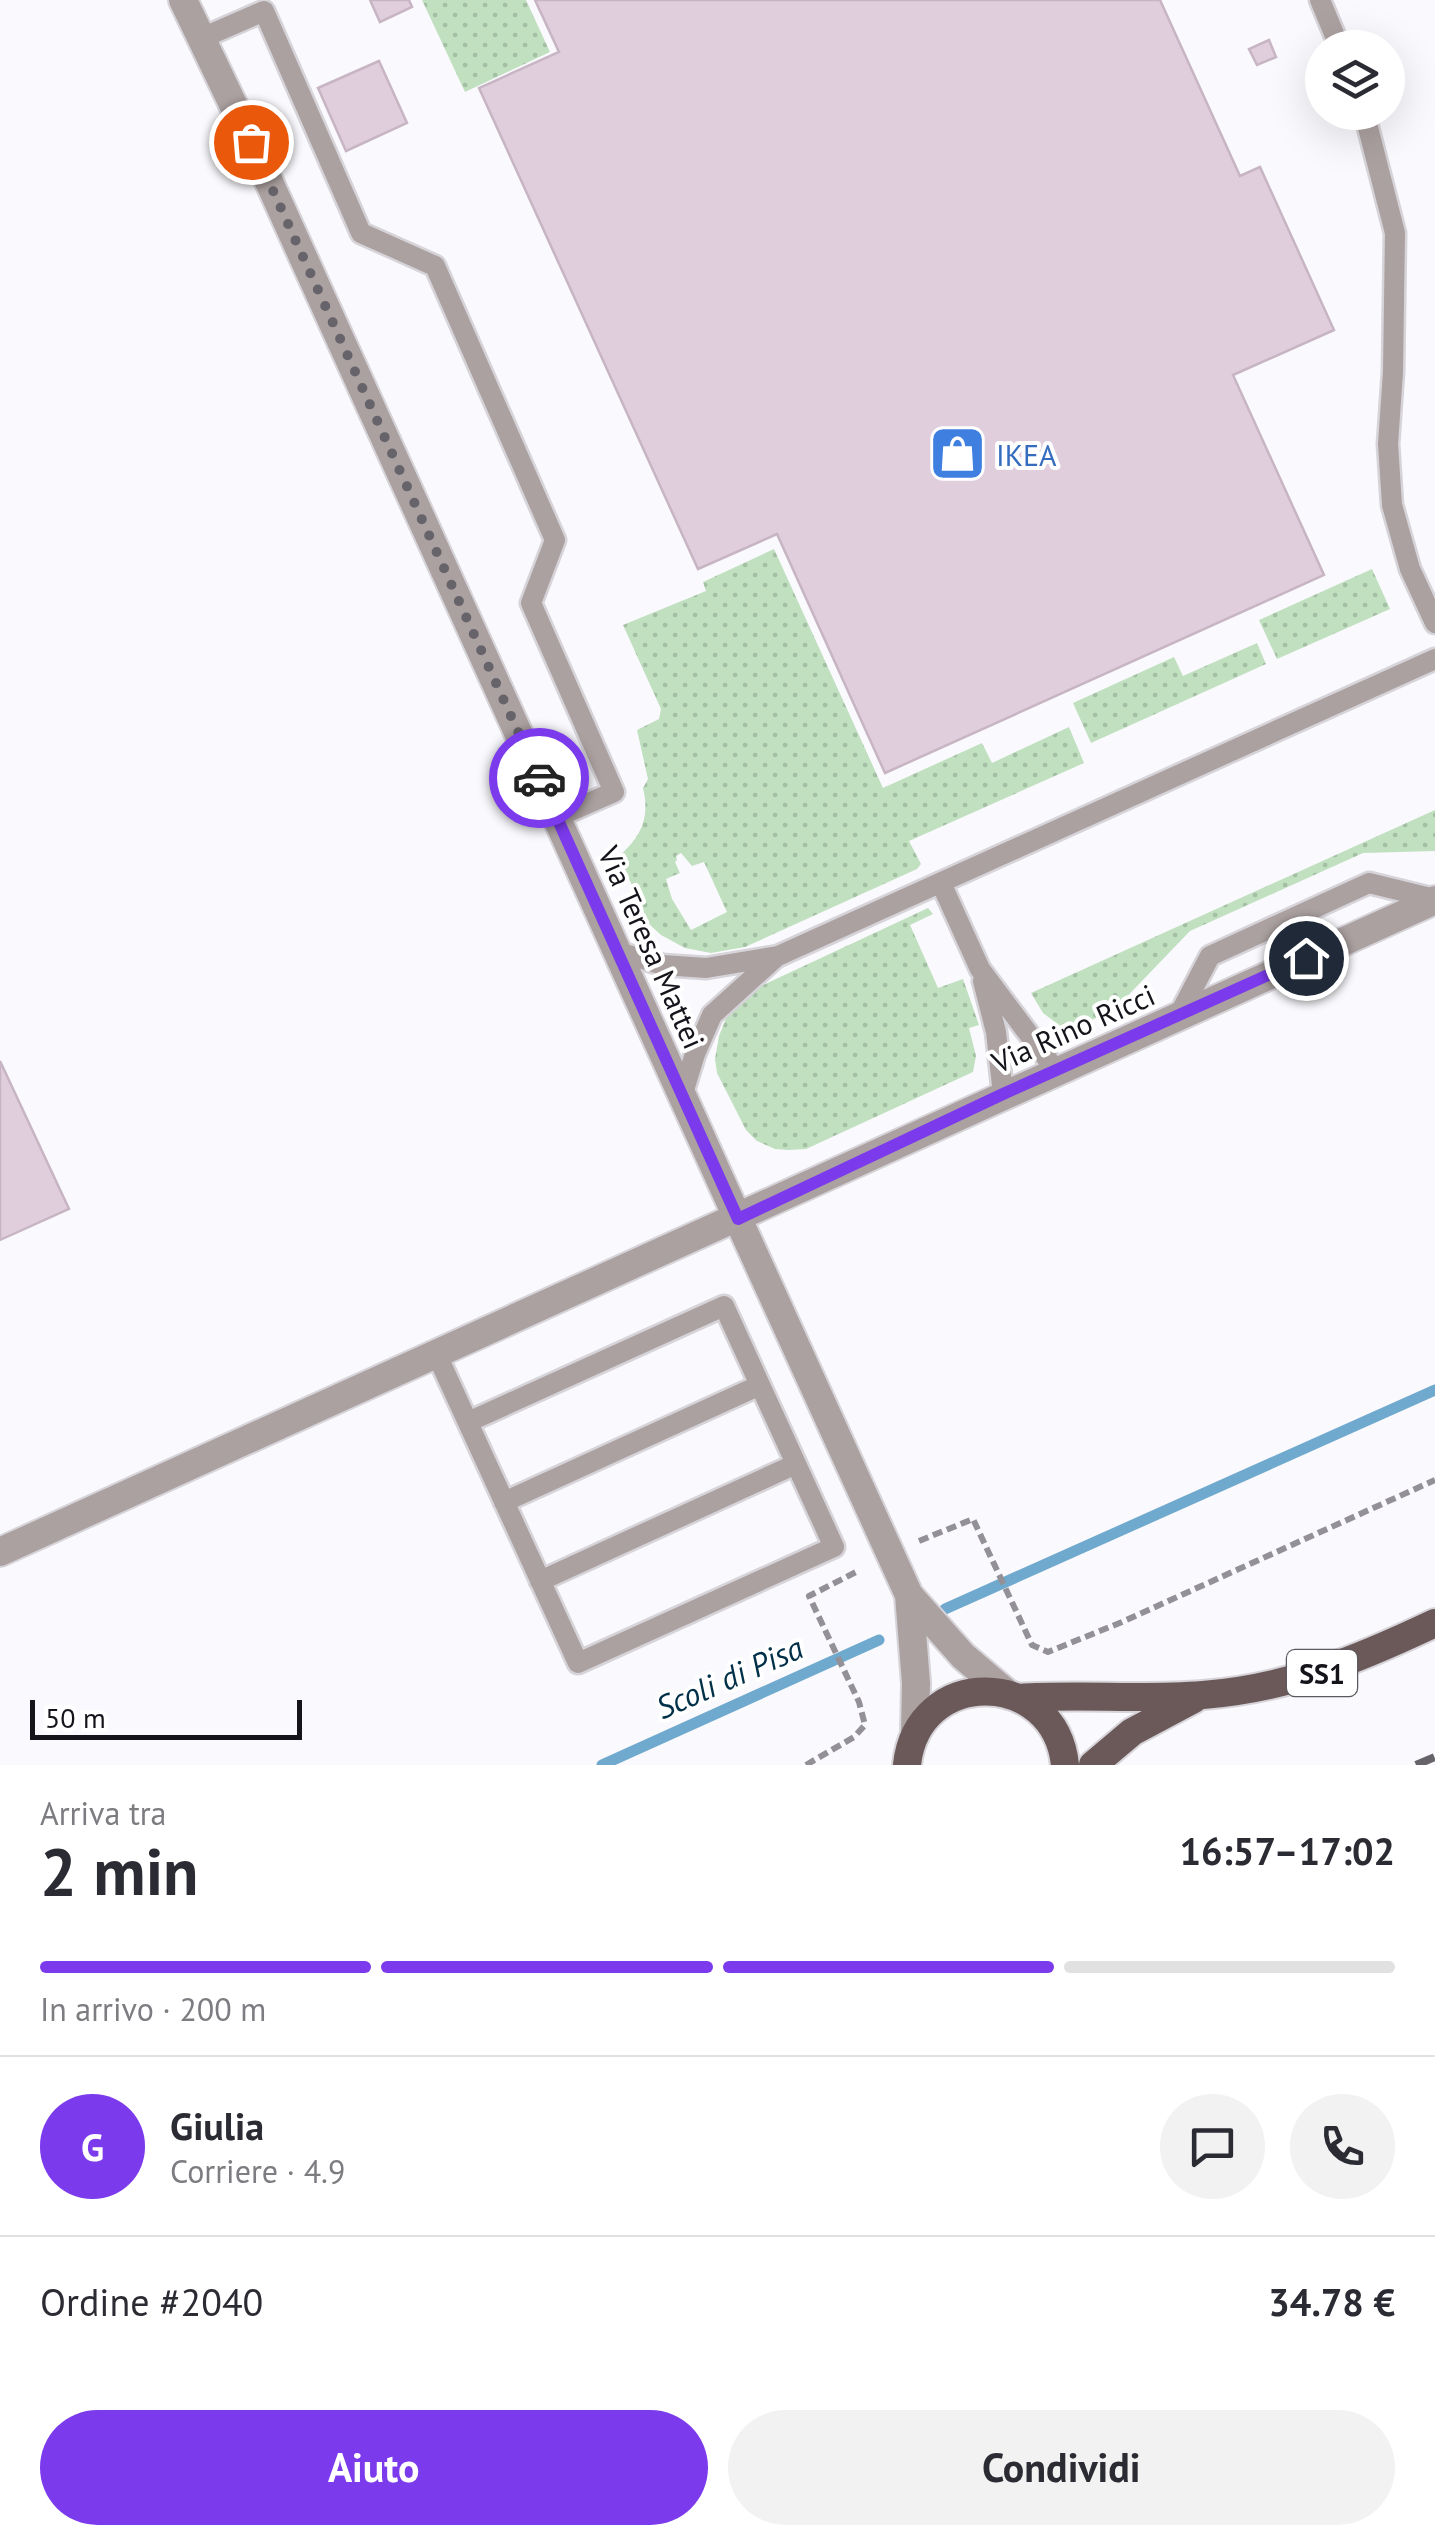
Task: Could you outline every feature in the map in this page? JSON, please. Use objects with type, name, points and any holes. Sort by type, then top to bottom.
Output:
[{"type":"main road","name":"SS1","points":[[906,1753],[929,1714],[949,1700],[972,1692],[1014,1696],[1200,1696],[1243,1691],[1308,1677],[1368,1656],[1435,1623]]},
{"type":"main road","points":[[1014,1696],[1036,1709],[1050,1724],[1059,1741],[1064,1765]]},
{"type":"main road","name":"SS1","points":[[1093,1765],[1132,1732],[1200,1696]]},
{"type":"street","name":"Via Teresa Mattei","points":[[183,0],[910,1595]]},
{"type":"street","name":"Via Rino Ricci","points":[[0,1552],[1435,899]]},
{"type":"street","points":[[910,1595],[963,1656],[1014,1696]]},
{"type":"street","points":[[906,1753],[916,1683],[910,1595]]},
{"type":"lane","points":[[1320,0],[1332,30]]},
{"type":"lane","points":[[202,38],[264,12],[361,234],[435,266],[555,540],[531,602],[614,792],[557,816]]},
{"type":"lane","points":[[1368,130],[1394,233],[1388,444],[1392,506],[1410,568],[1435,624]]},
{"type":"lane","points":[[618,952],[662,965],[706,968],[778,956],[1435,659]]},
{"type":"lane","points":[[940,882],[980,969],[996,1032],[1003,1094]]},
{"type":"lane","points":[[1178,1017],[1210,956],[1352,890],[1369,883],[1435,899]]},
{"type":"lane","points":[[682,1093],[712,1015],[778,956]]},
{"type":"lane","points":[[980,969],[1057,1072]]},
{"type":"lane","points":[[436,1355],[578,1663],[834,1546],[724,1306],[468,1422]]},
{"type":"lane","points":[[504,1502],[760,1385]]},
{"type":"lane","points":[[540,1580],[796,1464]]},
{"type":"path","points":[[918,1542],[973,1519],[1032,1645],[1048,1652],[1435,1480]]},
{"type":"path","points":[[806,1765],[854,1738],[865,1724],[860,1702],[809,1596],[858,1571]]},
{"type":"green space","points":[[422,0],[526,0],[550,52],[465,92]]},
{"type":"green space","points":[[774,549],[883,788],[982,743],[992,763],[1069,727],[1084,763],[909,841],[921,864],[917,869],[745,947],[711,953],[685,948],[649,924],[619,856],[639,833],[645,817],[643,788],[648,779],[637,730],[659,719],[661,709],[623,625],[706,591],[703,582]],"holes":[[[681,853],[692,866],[704,862],[727,912],[691,930],[672,899],[666,879],[680,873],[675,862]]]},
{"type":"green space","points":[[1372,569],[1390,609],[1277,659],[1259,620]]},
{"type":"green space","points":[[1257,643],[1266,664],[1091,743],[1073,703],[1174,657],[1183,676]]},
{"type":"green space","points":[[1435,810],[1435,851],[1363,853],[1190,931],[1114,1010],[1067,1031],[1043,1013],[1031,993]]},
{"type":"green space","points":[[928,908],[933,914],[910,925],[938,988],[963,979],[979,1025],[969,1028],[976,1056],[973,1072],[806,1149],[775,1149],[757,1141],[746,1130],[717,1073],[719,1036],[727,1016],[750,991]]},
{"type":"building","points":[[370,0],[409,0],[412,7],[380,22]]},
{"type":"building","name":"IKEA","points":[[535,0],[1160,0],[1240,176],[1260,167],[1334,330],[1233,375],[1324,575],[885,773],[777,534],[698,569],[479,88],[559,52]]},
{"type":"building","points":[[1269,40],[1276,57],[1257,65],[1249,49]]},
{"type":"building","points":[[379,61],[407,123],[346,151],[318,88]]},
{"type":"building","points":[[0,1061],[69,1209],[0,1240]]},
{"type":"waterway","points":[[945,1609],[1435,1390]]},
{"type":"waterway","name":"Scoli di Pisa","points":[[602,1765],[879,1640]]},
{"type":"railway","points":[[1416,1765],[1435,1757]]},
{"type":"way so far","points":[[251,142],[539,778]]},
{"type":"place","name":"IKEA","points":[[957,454]]},
{"type":"route","points":[[539,778],[738,1219],[1306,958]]}]
